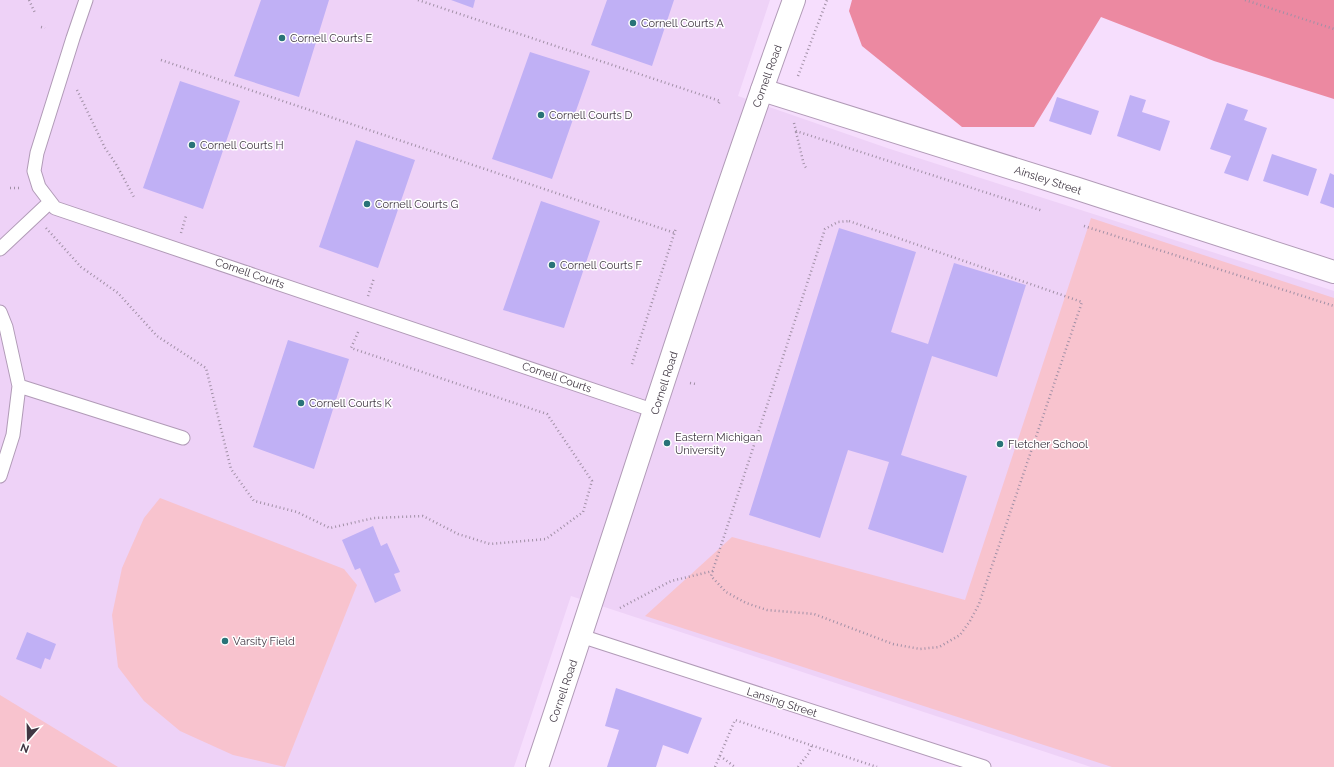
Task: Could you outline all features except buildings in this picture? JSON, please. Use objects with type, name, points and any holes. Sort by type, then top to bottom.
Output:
[{"type":"street","name":"Cornell Road","points":[[537,767],[704,260],[794,0]]},
{"type":"street","name":"Ainsley Street","points":[[762,90],[1075,188],[1334,272]]},
{"type":"lane","name":"Cornell Courts","points":[[86,0],[42,139],[34,171],[39,187],[55,208],[655,411]]},
{"type":"lane","points":[[0,249],[50,202]]},
{"type":"lane","points":[[0,312],[6,327],[19,386],[13,435],[0,476]]},
{"type":"lane","points":[[19,386],[183,438]]},
{"type":"lane","name":"Lansing Street","points":[[581,636],[984,767]]},
{"type":"path","points":[[28,0],[35,13]]},
{"type":"path","points":[[418,0],[720,101],[718,105]]},
{"type":"path","points":[[798,76],[827,0]]},
{"type":"path","points":[[1244,0],[1334,29]]},
{"type":"path","points":[[41,27],[45,28]]},
{"type":"path","points":[[161,60],[674,233]]},
{"type":"path","points":[[77,90],[105,148],[116,164],[135,199]]},
{"type":"path","points":[[793,119],[804,165],[807,169]]},
{"type":"path","points":[[796,131],[1043,211]]},
{"type":"path","points":[[10,188],[26,188]]},
{"type":"path","points":[[181,233],[186,216]]},
{"type":"path","points":[[849,221],[1082,302],[979,604],[970,621],[960,635],[939,647],[920,649],[893,644],[814,614],[767,610],[746,603],[726,592],[712,576],[713,571],[825,229],[838,222],[849,221]]},
{"type":"path","points":[[43,225],[81,267],[118,293],[157,336],[206,368],[231,469],[254,501],[297,512],[330,528],[374,518],[423,516],[458,534],[490,544],[546,538],[583,512],[592,481],[547,414],[351,348],[359,329]]},
{"type":"path","points":[[1084,226],[1334,306]]},
{"type":"path","points":[[632,364],[676,228]]},
{"type":"path","points":[[368,296],[374,278]]},
{"type":"path","points":[[690,383],[696,384]]},
{"type":"path","points":[[620,608],[671,581],[713,571]]},
{"type":"path","points":[[715,767],[735,720],[876,767]]},
{"type":"path","points":[[798,767],[808,754],[812,745]]},
{"type":"path","points":[[720,756],[735,767]]},
{"type":"shaded area","name":"Eastern Michigan University","points":[[0,0],[770,0],[738,96],[887,148],[1334,291],[1334,767],[1091,767],[571,596],[514,767],[0,767]]},
{"type":"shaded area","points":[[852,0],[1334,0],[1334,99],[1214,61],[1101,17],[1034,127],[962,127],[862,46],[849,11]]},
{"type":"shaded area","points":[[1091,218],[1334,298],[1334,767],[1112,767],[645,616],[732,537],[965,600]]},
{"type":"shaded area","name":"Varsity Field","points":[[160,498],[344,569],[357,585],[285,767],[233,755],[180,731],[144,701],[118,667],[112,615],[122,568],[144,518]]},
{"type":"shaded area","points":[[0,695],[118,767],[0,767]]},
{"type":"place","name":"Cornell Courts A","points":[[633,23]]},
{"type":"place","name":"Cornell Courts E","points":[[282,38]]},
{"type":"place","name":"Cornell Courts D","points":[[541,115]]},
{"type":"place","name":"Cornell Courts H","points":[[192,145]]},
{"type":"place","name":"Cornell Courts G","points":[[367,204]]},
{"type":"place","name":"Cornell Courts F","points":[[552,265]]},
{"type":"place","name":"Cornell Courts K","points":[[301,403]]},
{"type":"place","name":"Eastern Michigan University","points":[[667,443]]},
{"type":"place","name":"Fletcher School","points":[[1000,444]]},
{"type":"place","name":"Varsity Field","points":[[225,641]]}]
